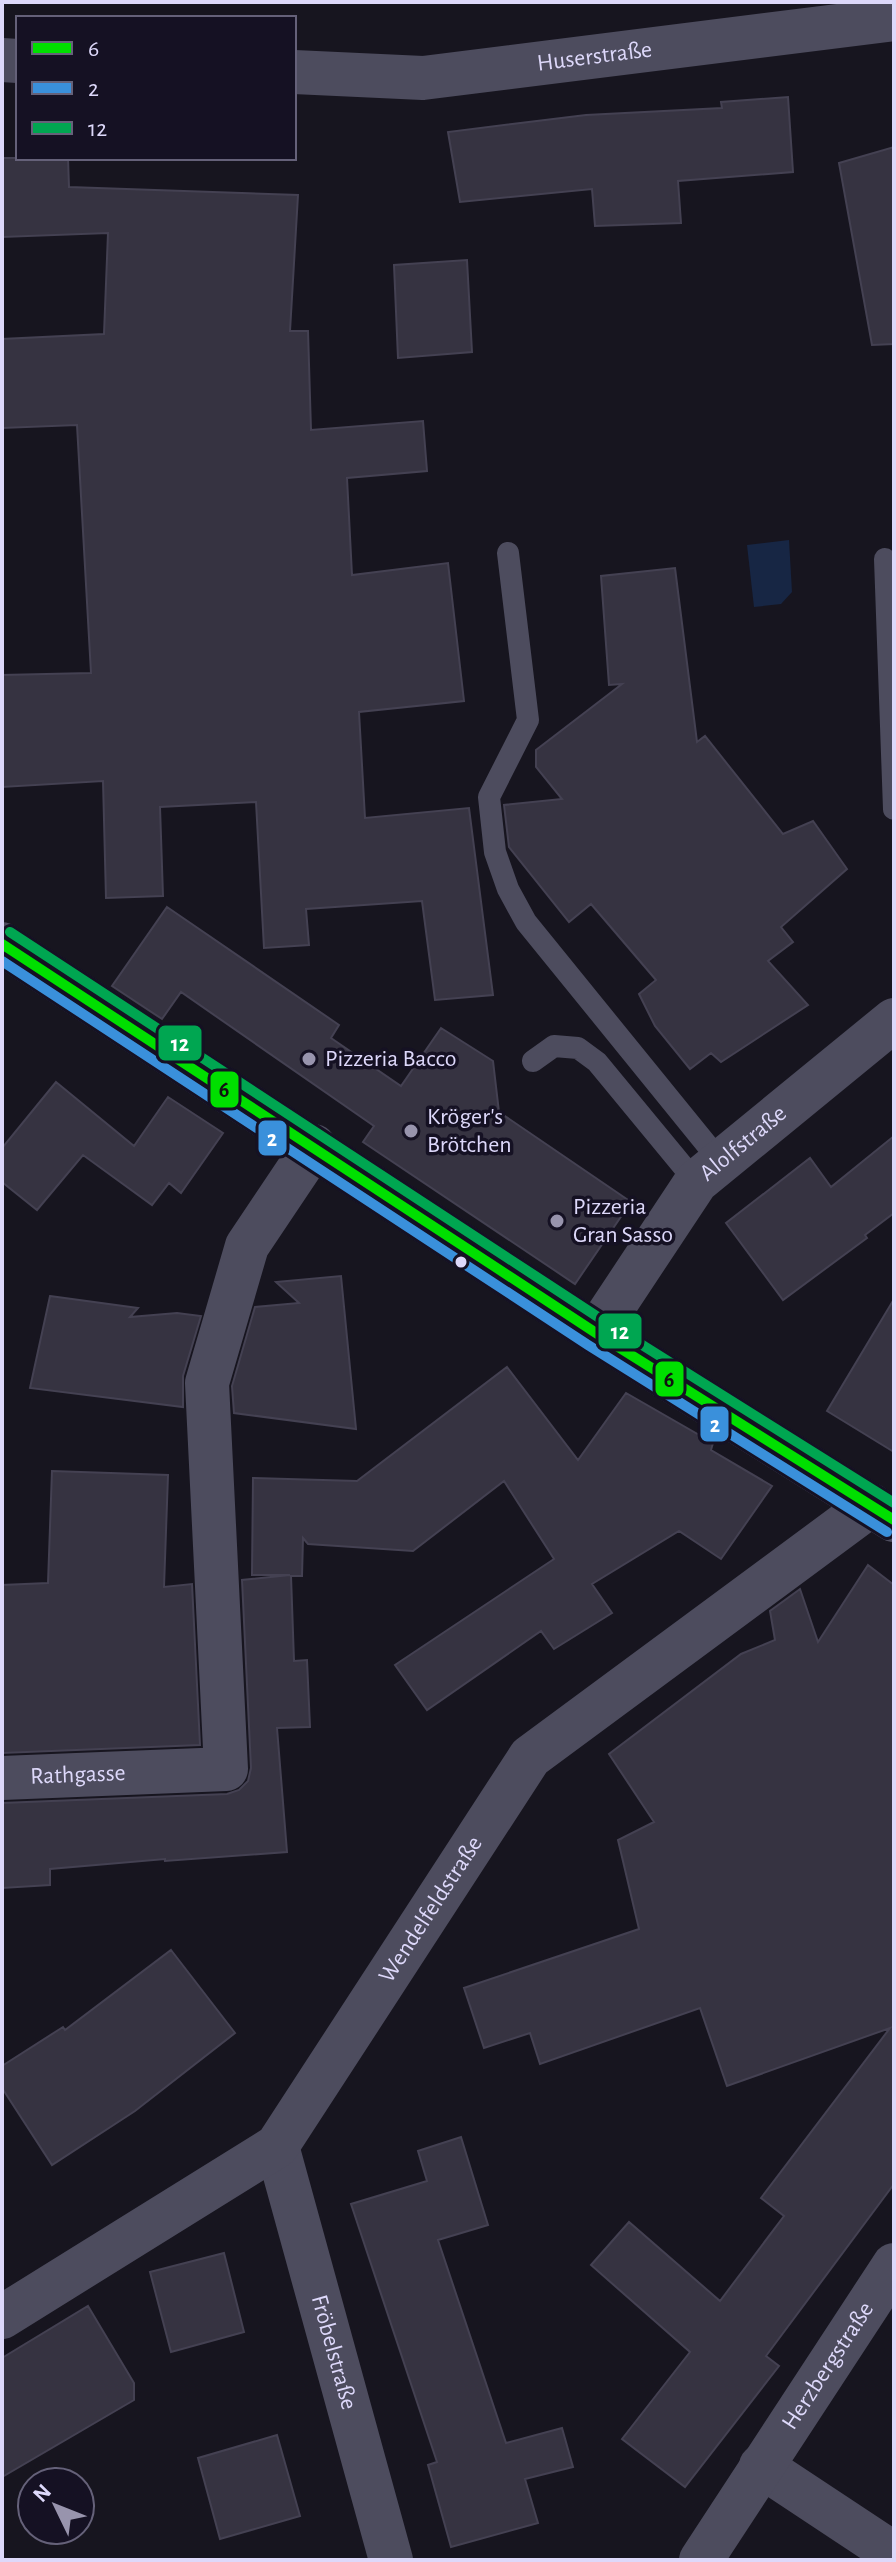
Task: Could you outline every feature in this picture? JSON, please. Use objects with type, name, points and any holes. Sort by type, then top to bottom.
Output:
[{"type":"street","name":"Huserstraße","points":[[296,72],[423,78],[894,19]]},
{"type":"street","points":[[2,944],[596,1333],[883,1513]]},
{"type":"street","name":"Alolfstraße","points":[[596,1333],[708,1172],[894,1020]]},
{"type":"street","name":"Rathgasse","points":[[2,1778],[226,1769],[207,1383],[247,1246],[314,1146]]},
{"type":"street","name":"Wendelfeldstraße","points":[[2,2317],[277,2146],[530,1757],[883,1513]]},
{"type":"street","name":"Fröbelstraße","points":[[277,2146],[391,2560]]},
{"type":"street","name":"Herzbergstraße","points":[[701,2560],[894,2265]]},
{"type":"street","points":[[761,2466],[894,2554]]},
{"type":"lane","points":[[508,553],[528,720],[489,797],[495,852],[508,889],[526,922],[708,1172]]},
{"type":"lane","points":[[885,559],[894,809]]},
{"type":"lane","points":[[533,1061],[554,1046],[578,1048],[597,1062],[708,1172]]},
{"type":"water","points":[[789,540],[792,592],[781,604],[754,607],[747,545]]},
{"type":"building","points":[[788,97],[793,172],[678,181],[681,223],[595,226],[592,189],[460,202],[448,132],[586,115],[722,108],[721,102]]},
{"type":"building","points":[[894,147],[894,344],[872,345],[839,163]]},
{"type":"building","points":[[2,158],[68,160],[69,187],[298,195],[290,331],[308,331],[311,430],[423,421],[427,471],[347,478],[352,575],[448,563],[464,701],[359,712],[365,818],[469,808],[493,995],[435,1000],[422,901],[306,909],[309,945],[264,948],[256,802],[160,807],[163,896],[106,898],[103,781],[2,787],[2,675],[91,673],[77,425],[2,428],[2,339],[104,334],[108,233],[2,237]]},
{"type":"building","points":[[467,260],[472,352],[398,358],[394,265]]},
{"type":"building","points":[[675,568],[697,742],[705,736],[783,834],[813,821],[847,869],[781,927],[793,942],[768,961],[808,1005],[721,1062],[711,1053],[690,1069],[655,1026],[639,994],[656,980],[591,904],[569,922],[509,847],[504,805],[562,799],[536,767],[536,750],[622,684],[609,685],[601,576]]},
{"type":"building","points":[[167,907],[339,1025],[331,1038],[401,1086],[441,1028],[493,1061],[499,1112],[631,1202],[575,1284],[363,1142],[374,1126],[181,992],[162,1019],[112,986]]},
{"type":"building","points":[[56,1082],[134,1146],[168,1097],[223,1133],[181,1193],[169,1183],[152,1205],[83,1155],[37,1210],[2,1182],[2,1148]]},
{"type":"building","points":[[894,1136],[894,1213],[865,1235],[867,1238],[783,1300],[726,1223],[810,1158],[831,1187]]},
{"type":"building","points":[[341,1276],[356,1429],[234,1413],[232,1386],[255,1307],[299,1303],[276,1282]]},
{"type":"building","points":[[50,1296],[138,1308],[130,1317],[177,1313],[201,1316],[183,1376],[183,1407],[30,1388]]},
{"type":"building","points":[[894,1299],[894,1452],[827,1411]]},
{"type":"building","points":[[507,1367],[578,1460],[626,1393],[713,1443],[711,1450],[772,1486],[721,1559],[679,1531],[592,1584],[612,1613],[554,1649],[541,1631],[427,1710],[395,1665],[554,1559],[504,1481],[413,1551],[308,1544],[303,1538],[302,1576],[291,1576],[294,1661],[307,1660],[310,1727],[277,1728],[287,1852],[50,1869],[50,1885],[2,1888],[2,1803],[227,1794],[239,1790],[248,1781],[251,1768],[242,1580],[290,1575],[252,1575],[253,1478],[357,1481]]},
{"type":"building","points":[[52,1471],[168,1475],[164,1587],[192,1584],[200,1745],[2,1753],[2,1585],[48,1583]]},
{"type":"building","points":[[868,1565],[894,1585],[894,2184],[766,2356],[779,2366],[685,2487],[622,2439],[690,2352],[591,2265],[629,2222],[720,2301],[784,2216],[761,2198],[890,2028],[727,2086],[700,2008],[540,2064],[530,2033],[484,2048],[464,1988],[639,1929],[618,1840],[654,1822],[609,1754],[741,1654],[775,1640],[770,1611],[800,1589],[818,1642]]},
{"type":"building","points":[[171,1950],[235,2033],[135,2111],[52,2165],[2,2088],[2,2066],[63,2027],[65,2030]]},
{"type":"building","points":[[461,2137],[488,2225],[438,2240],[506,2443],[562,2428],[573,2467],[525,2479],[538,2523],[451,2547],[428,2465],[437,2462],[351,2204],[427,2181],[418,2151]]},
{"type":"building","points":[[224,2253],[244,2332],[171,2352],[150,2272]]},
{"type":"building","points":[[88,2306],[134,2383],[134,2400],[16,2466],[2,2477],[2,2358]]},
{"type":"building","points":[[277,2435],[300,2516],[220,2539],[198,2458]]},
{"type":"transit line","name":"12","points":[[10,932],[604,1321],[894,1503]]},
{"type":"transit line","name":"6","points":[[2,944],[596,1333],[894,1520]]},
{"type":"transit line","name":"2","points":[[2,961],[588,1345],[887,1532]]},
{"type":"place","name":"Pizzeria Bacco","points":[[309,1059]]},
{"type":"place","name":"Kröger's Brötchen","points":[[411,1131]]},
{"type":"place","name":"Pizzeria Gran Sasso","points":[[557,1221]]}]
